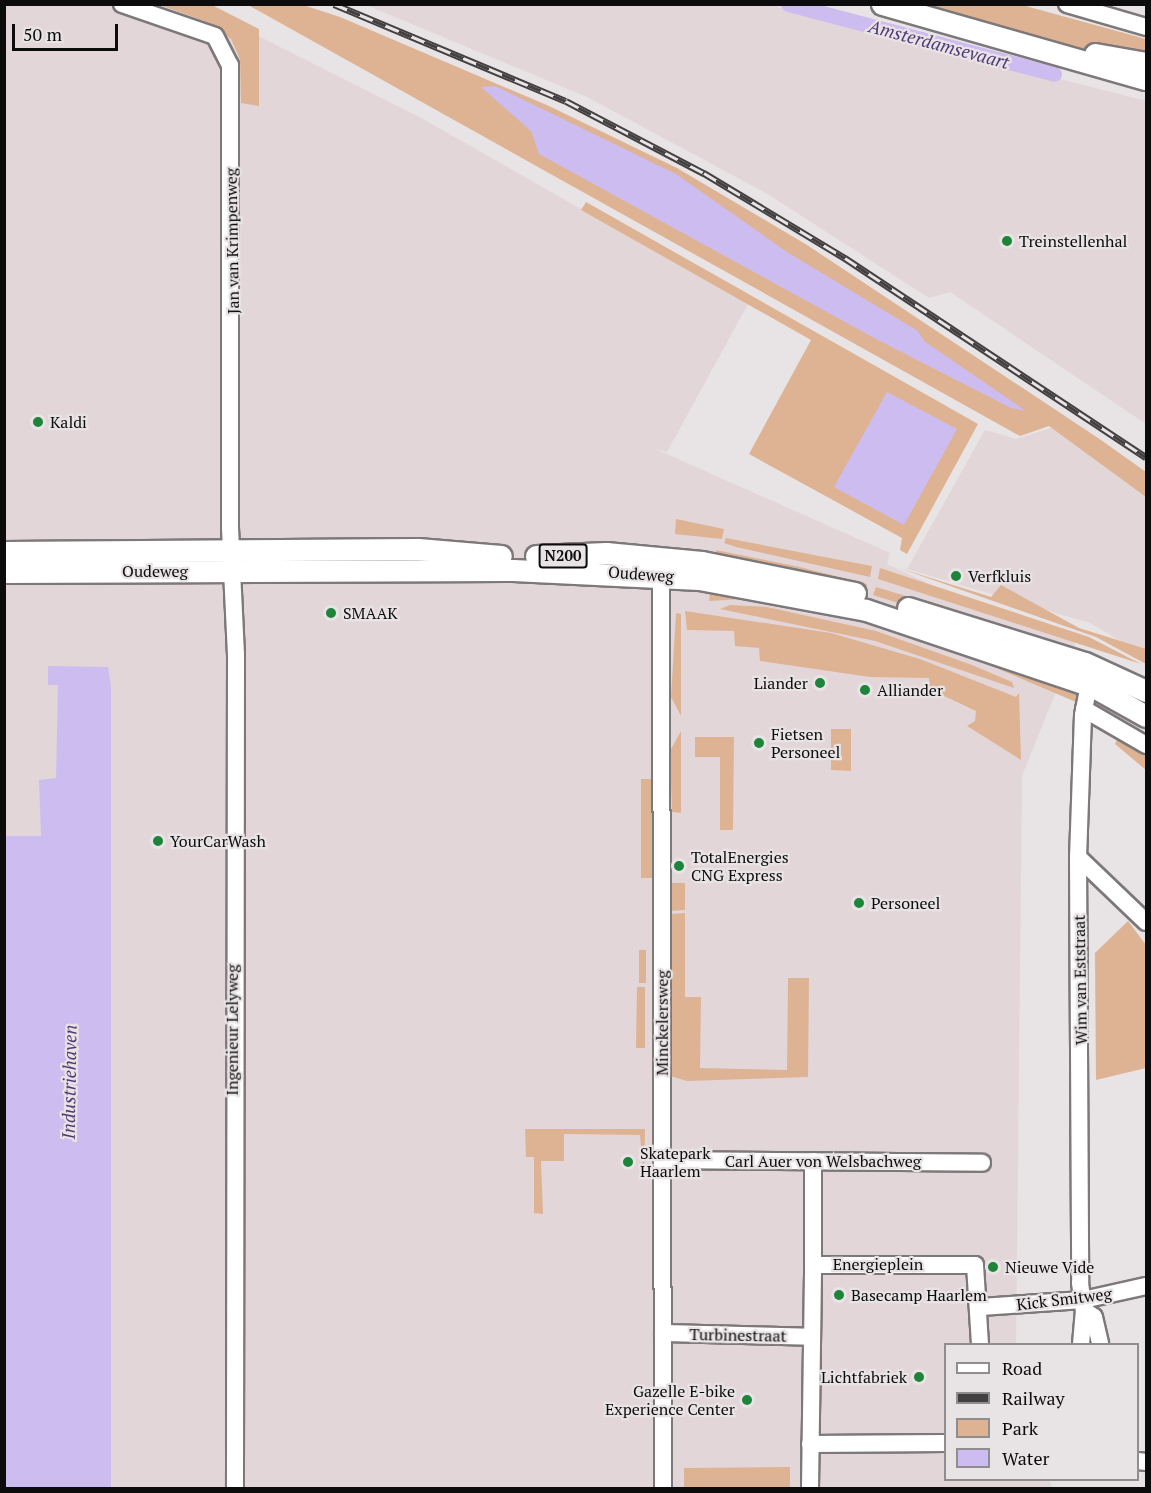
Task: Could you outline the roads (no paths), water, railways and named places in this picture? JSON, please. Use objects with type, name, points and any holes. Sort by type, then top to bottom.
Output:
[{"type":"main road","points":[[882,4],[1146,79]]},
{"type":"main road","points":[[1040,48],[1146,63]]},
{"type":"main road","name":"Oudeweg","points":[[4,552],[232,549],[661,567],[851,592],[1085,663],[1146,691]]},
{"type":"main road","name":"Oudeweg","points":[[4,572],[513,570],[661,567],[866,610],[1092,686],[1146,716]]},
{"type":"street","name":"Jan van Krimpenweg","points":[[122,4],[215,36],[230,64],[232,549],[234,572]]},
{"type":"street","points":[[1079,6],[1146,27]]},
{"type":"street","name":"Minckelersweg","points":[[661,567],[663,1488]]},
{"type":"street","name":"Ingenieur Lelyweg","points":[[234,572],[235,1488]]},
{"type":"street","points":[[1085,663],[1092,686]]},
{"type":"street","name":"Wim van Eststraat","points":[[1081,1343],[1083,1305],[1078,857],[1084,709],[1092,686]]},
{"type":"street","points":[[1084,709],[1146,746]]},
{"type":"street","points":[[1078,857],[1146,922]]},
{"type":"street","name":"Carl Auer von Welsbachweg","points":[[663,1160],[982,1162]]},
{"type":"street","name":"Energieplein","points":[[813,1161],[813,1265],[975,1265],[981,1308]]},
{"type":"street","points":[[810,1488],[813,1265]]},
{"type":"street","name":"Kick Smitweg","points":[[981,1308],[1083,1305],[1146,1286]]},
{"type":"street","points":[[1083,1305],[1094,1317],[1100,1343]]},
{"type":"street","points":[[980,1343],[981,1308]]},
{"type":"street","name":"Turbinestraat","points":[[663,1333],[812,1337]]},
{"type":"street","points":[[810,1444],[944,1443]]},
{"type":"water","points":[[495,86],[676,174],[787,252],[918,331],[924,341],[1026,411],[1011,408],[876,339],[539,154],[531,131],[481,87]]},
{"type":"water","points":[[887,392],[957,429],[904,525],[834,487]]},
{"type":"water","name":"Industriehaven","points":[[48,666],[108,667],[111,686],[111,1488],[5,1488],[5,836],[41,836],[39,780],[56,778],[58,685],[48,685]]},
{"type":"waterway","name":"Amsterdamsevaart","points":[[788,4],[1054,74]]},
{"type":"railway","points":[[334,4],[566,101],[704,173],[845,258],[1146,457]]},
{"type":"place","name":"Treinstellenhal","points":[[1007,241]]},
{"type":"place","name":"Kaldi","points":[[38,422]]},
{"type":"place","name":"Verfkluis","points":[[956,576]]},
{"type":"place","name":"SMAAK","points":[[331,613]]},
{"type":"place","name":"Liander","points":[[820,683]]},
{"type":"place","name":"Alliander","points":[[865,690]]},
{"type":"place","name":"Fietsen Personeel","points":[[759,743]]},
{"type":"place","name":"YourCarWash","points":[[158,841]]},
{"type":"place","name":"TotalEnergies CNG Express","points":[[679,866]]},
{"type":"place","name":"Personeel","points":[[859,903]]},
{"type":"place","name":"Skatepark Haarlem","points":[[628,1162]]},
{"type":"place","name":"Nieuwe Vide","points":[[993,1267]]},
{"type":"place","name":"Basecamp Haarlem","points":[[839,1295]]},
{"type":"place","name":"Lichtfabriek","points":[[919,1377]]},
{"type":"place","name":"Gazelle E-bike Experience Center","points":[[747,1400]]}]
